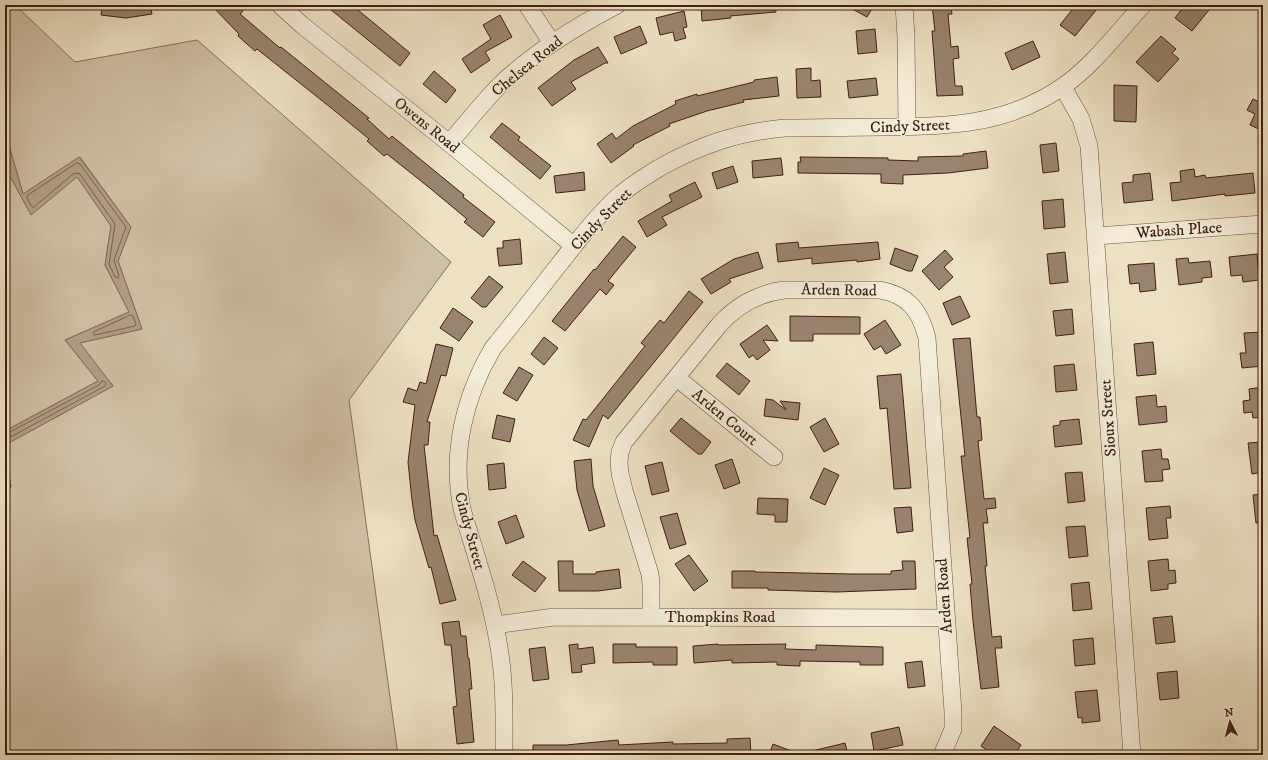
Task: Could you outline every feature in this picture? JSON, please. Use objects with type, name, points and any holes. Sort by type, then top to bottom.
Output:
[{"type":"street","name":"Owens Road","points":[[280,5],[302,25],[450,143],[574,246]]},
{"type":"street","points":[[527,5],[552,43]]},
{"type":"street","name":"Chelsea Road","points":[[450,143],[500,85],[512,74],[552,43],[617,5]]},
{"type":"street","points":[[904,5],[906,37],[907,127]]},
{"type":"street","name":"Cindy Street","points":[[504,755],[504,690],[501,655],[496,625],[462,509],[459,491],[458,458],[462,424],[485,362],[494,348],[574,246],[606,209],[632,186],[674,160],[709,144],[743,134],[785,128],[948,126],[995,118],[1032,106],[1063,87],[1096,57],[1142,5]]},
{"type":"street","name":"Sioux Street","points":[[1063,87],[1081,119],[1089,146],[1132,755]]},
{"type":"street","name":"Wabash Place","points":[[1096,236],[1263,224]]},
{"type":"street","name":"Arden Road","points":[[651,616],[650,574],[624,490],[618,463],[624,442],[727,316],[747,302],[772,291],[805,289],[880,290],[889,292],[907,301],[919,314],[927,338],[953,712],[953,729],[942,755]]},
{"type":"street","name":"Arden Court","points":[[677,378],[774,457]]},
{"type":"street","name":"Thompkins Road","points":[[496,625],[554,617],[651,616],[946,618]]},
{"type":"shaded area","points":[[5,5],[15,5],[75,62],[197,40],[451,262],[349,400],[398,755],[5,755],[5,499],[11,486],[5,458],[5,445],[113,386],[79,343],[142,329],[118,261],[131,227],[80,157],[23,194],[9,146],[5,145]]},
{"type":"shaded area","points":[[5,167],[31,214],[77,176],[111,226],[105,265],[129,312],[65,340],[98,381],[5,431]]},
{"type":"water","points":[[5,145],[9,145],[23,194],[79,157],[131,227],[118,261],[142,329],[80,343],[113,386],[5,445],[5,431],[98,381],[65,340],[129,312],[105,265],[111,226],[77,177],[31,215],[5,167]]},
{"type":"water","points":[[5,458],[11,486],[5,499]]},
{"type":"building","points":[[102,5],[150,5],[152,14],[126,18],[101,15]]},
{"type":"building","points":[[211,5],[237,5],[243,11],[240,14],[280,48],[281,47],[369,118],[367,119],[389,139],[392,136],[464,195],[463,197],[495,222],[483,237],[464,222],[467,219],[431,189],[387,154],[384,156],[367,141],[369,139],[335,111],[257,49],[255,51],[238,36],[239,34]]},
{"type":"building","points":[[325,5],[352,5],[410,53],[400,66]]},
{"type":"building","points":[[701,5],[775,5],[776,12],[730,16],[731,18],[702,21]]},
{"type":"building","points":[[845,5],[874,5],[867,17]]},
{"type":"building","points":[[932,5],[951,5],[952,14],[948,14],[951,47],[958,46],[959,58],[953,59],[955,86],[962,86],[963,95],[937,96],[932,31],[935,31]]},
{"type":"building","points":[[1076,5],[1092,5],[1097,9],[1075,36],[1060,25]]},
{"type":"building","points":[[1185,5],[1213,5],[1192,31],[1175,18]]},
{"type":"building","points":[[684,11],[687,27],[683,28],[686,38],[675,41],[673,32],[660,35],[656,18]]},
{"type":"building","points":[[500,15],[512,37],[485,52],[490,60],[471,73],[462,59],[491,39],[483,25]]},
{"type":"building","points":[[640,26],[647,43],[621,54],[614,37]]},
{"type":"building","points":[[875,29],[877,52],[858,54],[856,31]]},
{"type":"building","points":[[1161,36],[1176,49],[1172,53],[1179,59],[1158,82],[1136,62]]},
{"type":"building","points":[[1033,41],[1040,57],[1012,70],[1005,53]]},
{"type":"building","points":[[598,47],[608,63],[605,63],[571,82],[576,89],[552,106],[538,88],[574,60]]},
{"type":"building","points":[[811,68],[811,81],[820,80],[821,97],[797,98],[796,69]]},
{"type":"building","points":[[434,71],[456,90],[446,103],[423,84]]},
{"type":"building","points":[[777,77],[779,96],[743,100],[744,102],[707,111],[669,124],[670,126],[633,145],[634,146],[611,163],[597,144],[612,133],[616,139],[633,126],[676,104],[675,101],[697,94],[697,96],[754,82],[754,80]]},
{"type":"building","points":[[876,78],[878,95],[849,98],[847,81]]},
{"type":"building","points":[[1114,85],[1137,86],[1136,122],[1114,121]]},
{"type":"building","points":[[1253,99],[1261,103],[1263,100],[1263,131],[1250,125],[1255,114],[1247,110]]},
{"type":"building","points":[[502,123],[520,137],[518,140],[551,166],[540,179],[490,137]]},
{"type":"building","points":[[1056,143],[1059,171],[1043,173],[1040,145]]},
{"type":"building","points":[[986,151],[988,168],[948,173],[903,175],[903,184],[881,183],[881,174],[798,173],[798,162],[801,162],[800,157],[888,158],[888,160],[918,161],[918,157],[963,156],[963,154]]},
{"type":"building","points":[[781,158],[783,175],[753,178],[752,161]]},
{"type":"building","points":[[733,166],[738,182],[717,189],[712,173]]},
{"type":"building","points":[[1194,169],[1195,177],[1205,175],[1206,178],[1253,173],[1255,193],[1225,196],[1225,194],[1172,201],[1170,183],[1181,182],[1180,171]]},
{"type":"building","points":[[584,172],[585,190],[556,193],[554,176]]},
{"type":"building","points":[[1150,173],[1153,200],[1124,203],[1122,183],[1133,182],[1133,175]]},
{"type":"building","points":[[695,182],[702,197],[662,217],[667,225],[647,237],[638,221],[672,201],[669,195]]},
{"type":"building","points":[[1063,199],[1065,227],[1044,229],[1042,201]]},
{"type":"building","points":[[623,236],[636,247],[608,281],[614,285],[606,295],[600,289],[565,331],[552,321]]},
{"type":"building","points":[[520,239],[522,264],[499,266],[497,248],[503,248],[503,241]]},
{"type":"building","points":[[798,242],[799,248],[878,242],[880,259],[857,262],[857,260],[812,264],[812,258],[778,262],[776,244]]},
{"type":"building","points":[[895,248],[918,256],[912,271],[908,271],[890,264]]},
{"type":"building","points":[[945,250],[953,259],[944,267],[953,277],[939,290],[922,271]]},
{"type":"building","points":[[758,252],[763,268],[729,279],[731,282],[711,294],[701,279],[734,259]]},
{"type":"building","points":[[1065,252],[1068,282],[1050,284],[1047,254]]},
{"type":"building","points":[[1257,254],[1259,280],[1243,282],[1242,275],[1231,276],[1229,257]]},
{"type":"building","points":[[1188,258],[1189,263],[1210,261],[1212,277],[1202,278],[1202,282],[1179,285],[1176,259]]},
{"type":"building","points":[[1154,263],[1156,290],[1140,292],[1139,283],[1130,284],[1128,265]]},
{"type":"building","points":[[489,276],[503,287],[486,307],[482,307],[471,298]]},
{"type":"building","points":[[689,291],[703,302],[608,419],[603,415],[589,447],[573,440],[583,419],[586,420],[645,346],[641,343],[660,320],[664,323]]},
{"type":"building","points":[[960,296],[970,317],[952,325],[943,303]]},
{"type":"building","points":[[453,308],[473,322],[459,341],[440,328]]},
{"type":"building","points":[[1072,309],[1074,334],[1056,336],[1053,311]]},
{"type":"building","points":[[790,316],[860,317],[860,334],[813,334],[813,341],[790,341]]},
{"type":"building","points":[[885,320],[901,345],[886,354],[881,346],[874,350],[864,334]]},
{"type":"building","points":[[767,325],[778,341],[763,340],[770,350],[757,360],[753,355],[749,358],[740,344]]},
{"type":"building","points":[[1262,332],[1263,366],[1242,368],[1240,353],[1246,353],[1244,333]]},
{"type":"building","points":[[544,337],[558,348],[544,365],[531,354]]},
{"type":"building","points":[[970,338],[977,417],[980,417],[982,440],[978,441],[984,499],[995,498],[996,508],[986,509],[988,523],[983,523],[987,566],[985,566],[992,637],[1001,636],[1002,648],[995,648],[999,687],[981,689],[973,621],[970,584],[972,584],[967,538],[970,538],[961,456],[965,456],[953,339]]},
{"type":"building","points":[[1153,342],[1156,374],[1137,376],[1134,344]]},
{"type":"building","points":[[436,344],[453,348],[446,376],[441,375],[427,422],[430,422],[428,445],[424,445],[434,536],[437,535],[456,600],[440,604],[431,567],[429,568],[415,520],[412,500],[408,462],[415,405],[403,402],[408,388],[417,391],[420,382],[426,384]]},
{"type":"building","points":[[727,363],[750,381],[739,395],[716,376]]},
{"type":"building","points":[[1074,364],[1077,390],[1056,392],[1054,366]]},
{"type":"building","points":[[519,367],[533,375],[517,401],[503,393]]},
{"type":"building","points":[[901,374],[911,488],[894,489],[887,408],[880,409],[877,376]]},
{"type":"building","points":[[1263,387],[1263,417],[1253,418],[1252,412],[1244,413],[1243,401],[1250,400],[1249,389]]},
{"type":"building","points":[[1156,395],[1157,407],[1166,406],[1167,422],[1139,425],[1136,397]]},
{"type":"building","points":[[766,399],[773,400],[786,410],[780,401],[800,403],[798,420],[764,416]]},
{"type":"building","points":[[497,415],[515,419],[510,442],[492,438]]},
{"type":"building","points":[[681,418],[711,442],[702,454],[698,454],[670,431]]},
{"type":"building","points":[[825,418],[839,444],[824,452],[810,427]]},
{"type":"building","points":[[1079,419],[1082,444],[1055,447],[1053,426],[1060,425],[1060,421]]},
{"type":"building","points":[[1263,442],[1263,472],[1252,474],[1248,443]]},
{"type":"building","points":[[1161,449],[1162,459],[1168,459],[1170,469],[1162,470],[1163,481],[1145,482],[1142,451]]},
{"type":"building","points":[[591,459],[593,486],[605,526],[589,531],[577,490],[574,461]]},
{"type":"building","points":[[732,459],[740,483],[724,489],[715,465]]},
{"type":"building","points":[[662,462],[669,491],[652,495],[645,466]]},
{"type":"building","points":[[504,463],[506,488],[489,490],[487,465]]},
{"type":"building","points":[[824,468],[839,475],[825,505],[810,498]]},
{"type":"building","points":[[1082,472],[1085,501],[1068,503],[1065,473]]},
{"type":"building","points":[[1263,494],[1263,523],[1256,523],[1253,495]]},
{"type":"building","points":[[758,498],[788,499],[787,522],[775,522],[775,515],[757,514]]},
{"type":"building","points":[[1170,506],[1171,518],[1166,518],[1168,538],[1149,540],[1146,508]]},
{"type":"building","points":[[911,507],[913,531],[897,533],[894,508]]},
{"type":"building","points":[[677,513],[686,544],[670,549],[660,517]]},
{"type":"building","points":[[516,515],[524,537],[506,544],[498,522]]},
{"type":"building","points":[[1085,526],[1088,556],[1069,558],[1066,527]]},
{"type":"building","points":[[689,555],[708,581],[694,591],[675,564]]},
{"type":"building","points":[[1168,559],[1169,571],[1175,570],[1176,583],[1168,584],[1168,589],[1151,591],[1148,561]]},
{"type":"building","points":[[523,561],[546,578],[535,592],[512,575]]},
{"type":"building","points":[[558,561],[573,561],[573,574],[596,574],[596,572],[619,569],[621,588],[598,591],[559,591]]},
{"type":"building","points":[[902,561],[915,561],[916,589],[837,592],[768,590],[768,588],[732,588],[732,571],[891,574],[891,571],[903,570]]},
{"type":"building","points":[[1089,582],[1092,609],[1073,611],[1071,584]]},
{"type":"building","points":[[1172,616],[1175,642],[1156,644],[1153,618]]},
{"type":"building","points":[[459,621],[461,636],[466,636],[469,658],[472,689],[469,689],[474,742],[457,744],[453,707],[457,706],[451,645],[445,645],[442,623]]},
{"type":"building","points":[[1093,638],[1095,664],[1075,666],[1073,640]]},
{"type":"building","points":[[578,644],[578,649],[593,647],[595,663],[581,665],[582,672],[572,673],[569,645]]},
{"type":"building","points":[[613,644],[636,644],[636,647],[677,647],[677,665],[653,665],[653,662],[613,663]]},
{"type":"building","points":[[718,644],[786,644],[785,649],[816,650],[816,645],[883,647],[883,665],[860,665],[860,662],[800,661],[800,666],[777,665],[777,662],[732,663],[732,660],[694,663],[693,646]]},
{"type":"building","points":[[545,647],[549,679],[533,681],[529,649]]},
{"type":"building","points":[[922,661],[925,686],[908,688],[905,663]]},
{"type":"building","points":[[1177,671],[1179,698],[1160,700],[1157,673]]},
{"type":"building","points":[[1097,690],[1100,721],[1082,723],[1082,717],[1078,718],[1075,692]]},
{"type":"building","points":[[994,726],[1021,745],[1014,755],[994,755],[981,746]]},
{"type":"building","points":[[899,727],[903,745],[874,751],[871,733]]},
{"type":"building","points":[[750,738],[751,755],[533,755],[533,745],[566,745],[618,740],[619,745],[673,742],[673,744],[727,743],[727,739]]},
{"type":"building","points":[[845,743],[848,755],[812,755],[812,751]]},
{"type":"building","points":[[773,744],[799,754],[799,755],[769,755]]}]
